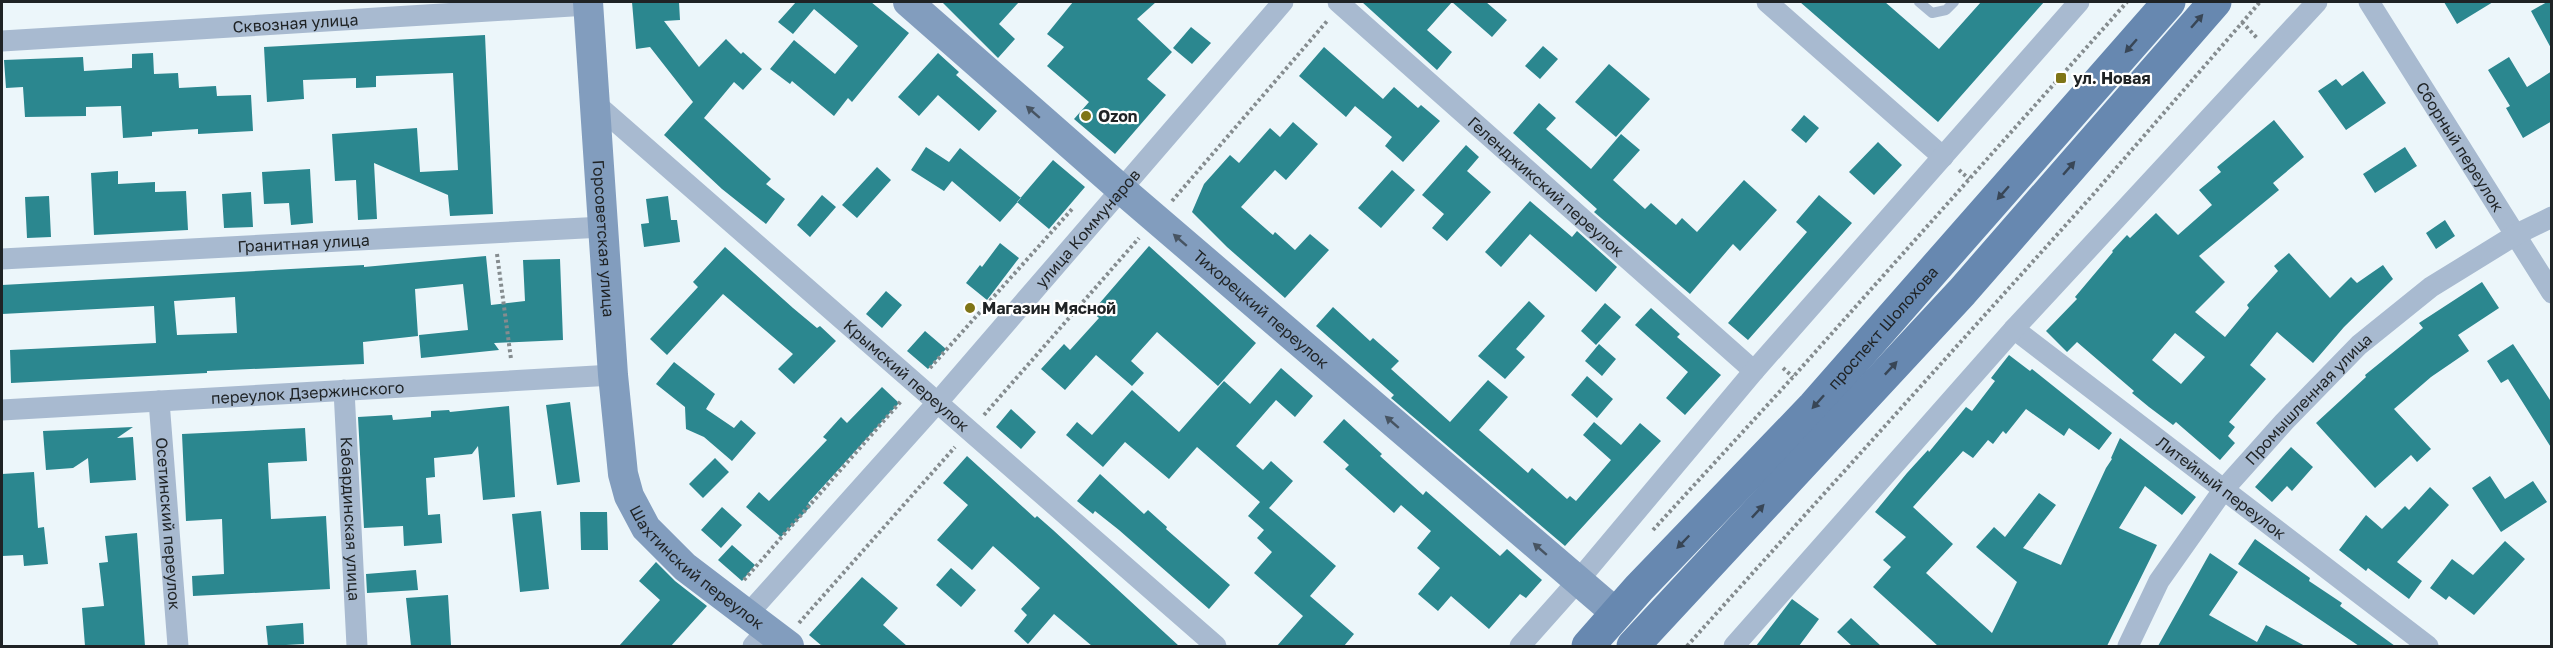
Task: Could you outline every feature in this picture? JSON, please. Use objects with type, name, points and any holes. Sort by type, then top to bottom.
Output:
[{"type":"main road","name":"проспект Шолохова","points":[[1587,646],[1814,406],[2169,2]]},
{"type":"main road","name":"проспект Шолохова","points":[[1633,646],[2225,8]]},
{"type":"street","name":"Тихорецкий переулок","points":[[908,2],[1121,189],[1617,614]]},
{"type":"street","name":"улица Коммунаров","points":[[762,629],[937,403],[1283,2]]},
{"type":"street","points":[[1767,2],[1943,157]]},
{"type":"street","points":[[1520,646],[1577,582],[1754,371],[2079,2]]},
{"type":"street","points":[[1734,646],[2014,329],[2317,2]]},
{"type":"street","name":"Сборный переулок","points":[[2369,2],[2552,293]]},
{"type":"street","name":"Сквозная улица","points":[[2,41],[588,3]]},
{"type":"street","name":"Горсоветская улица","points":[[588,3],[597,105],[613,375],[623,474]]},
{"type":"street","name":"Геленджикский переулок","points":[[1340,3],[1754,371]]},
{"type":"street","name":"Крымский переулок","points":[[597,105],[1216,646]]},
{"type":"street","name":"Промышленная улица","points":[[2128,646],[2159,581],[2224,489],[2284,422],[2359,345],[2431,286],[2517,234],[2552,216]]},
{"type":"street","name":"Гранитная улица","points":[[2,260],[603,227]]},
{"type":"street","name":"Литейный переулок","points":[[2014,329],[2428,646]]},
{"type":"street","name":"переулок Дзержинского","points":[[2,410],[613,375]]},
{"type":"street","name":"Кабардинская улица","points":[[344,390],[357,646]]},
{"type":"street","name":"Осетинский переулок","points":[[159,401],[178,646]]},
{"type":"street","name":"Шахтинский переулок","points":[[623,474],[629,496],[646,528],[685,567],[762,629]]},
{"type":"lane","points":[[1919,2],[1932,13],[1946,10],[1954,2]]},
{"type":"path","points":[[1649,533],[1793,377],[2127,2]]},
{"type":"path","points":[[1687,646],[2091,197],[2260,2]]},
{"type":"path","points":[[762,629],[969,432],[1156,219],[1340,3]]},
{"type":"path","points":[[2225,8],[2271,52]]},
{"type":"path","points":[[762,629],[916,385],[1074,207]]},
{"type":"path","points":[[495,234],[514,381]]},
{"type":"building","points":[[632,2],[679,2],[680,20],[664,21],[699,67],[726,39],[741,54],[743,52],[762,69],[743,90],[734,82],[704,118],[771,179],[766,184],[785,199],[766,224],[722,189],[664,135],[693,102],[650,47],[636,49]]},
{"type":"building","points":[[796,2],[871,2],[909,33],[852,102],[848,98],[834,116],[792,81],[790,84],[770,69],[794,40],[835,74],[858,46],[814,9],[793,34],[778,22]]},
{"type":"building","points":[[942,2],[1019,2],[999,24],[1015,39],[998,58]]},
{"type":"building","points":[[1073,2],[1156,2],[1137,19],[1172,52],[1147,79],[1166,95],[1115,154],[1074,119],[1089,102],[1047,66],[1064,47],[1047,34]]},
{"type":"building","points":[[1362,2],[1452,2],[1427,30],[1452,52],[1437,70]]},
{"type":"building","points":[[1452,2],[1486,2],[1507,20],[1492,37]]},
{"type":"building","points":[[1800,2],[1885,2],[1939,49],[1981,2],[2044,2],[1938,122]]},
{"type":"building","points":[[2444,2],[2493,2],[2457,24]]},
{"type":"building","points":[[2547,2],[2552,2],[2552,50],[2531,11]]},
{"type":"building","points":[[1191,27],[1211,43],[1192,64],[1173,48]]},
{"type":"building","points":[[485,35],[493,214],[450,216],[448,195],[374,163],[377,219],[358,220],[356,180],[335,181],[332,134],[417,128],[420,172],[458,170],[453,73],[376,76],[376,87],[356,88],[356,78],[303,80],[304,99],[267,102],[264,47]]},
{"type":"building","points":[[1543,46],[1558,59],[1540,79],[1525,66]]},
{"type":"building","points":[[1324,47],[1383,99],[1394,87],[1418,108],[1421,105],[1440,121],[1403,162],[1385,146],[1392,137],[1355,106],[1346,117],[1299,76]]},
{"type":"building","points":[[153,53],[154,74],[178,73],[179,88],[216,86],[217,96],[251,95],[253,131],[198,134],[198,129],[152,132],[152,136],[123,138],[121,106],[86,107],[86,116],[25,117],[23,87],[6,88],[4,60],[83,57],[84,71],[132,68],[132,54]]},
{"type":"building","points":[[938,53],[959,72],[956,75],[997,111],[979,131],[938,95],[919,116],[898,97]]},
{"type":"building","points":[[2509,57],[2527,87],[2552,71],[2552,121],[2523,138],[2506,108],[2510,106],[2488,70]]},
{"type":"building","points":[[1609,64],[1650,99],[1616,137],[1575,102]]},
{"type":"building","points":[[2363,71],[2386,103],[2346,130],[2318,91],[2336,79],[2342,86]]},
{"type":"building","points":[[1539,103],[1556,118],[1546,129],[1591,169],[1621,134],[1640,150],[1613,180],[1645,209],[1651,203],[1676,225],[1682,218],[1697,232],[1744,180],[1777,210],[1740,251],[1733,244],[1690,294],[1594,212],[1597,209],[1513,133]]},
{"type":"building","points":[[1804,115],[1819,128],[1806,143],[1791,130]]},
{"type":"building","points":[[2274,120],[2304,157],[2273,183],[2279,190],[2199,256],[2225,282],[2195,312],[2225,337],[2249,308],[2247,305],[2278,271],[2274,266],[2289,253],[2330,298],[2351,277],[2357,283],[2383,265],[2393,279],[2344,327],[2313,363],[2277,332],[2250,365],[2266,379],[2229,422],[2235,427],[2228,436],[2235,443],[2220,460],[2176,422],[2173,425],[2132,393],[2134,391],[2077,342],[2067,352],[2046,331],[2077,299],[2075,297],[2127,235],[2130,238],[2156,213],[2178,235],[2212,205],[2199,190],[2221,172],[2217,167]],"holes":[[[2175,333],[2205,357],[2181,384],[2152,360]]]},
{"type":"building","points":[[1293,122],[1318,144],[1286,180],[1275,170],[1241,207],[1273,235],[1275,232],[1295,250],[1310,234],[1329,250],[1285,298],[1227,247],[1192,212],[1204,184],[1230,155],[1239,163],[1270,128],[1280,137]]},
{"type":"building","points":[[1878,142],[1902,165],[1874,195],[1849,172]]},
{"type":"building","points":[[1466,145],[1479,157],[1467,171],[1491,192],[1447,241],[1432,228],[1444,214],[1422,195]]},
{"type":"building","points":[[926,147],[949,162],[960,148],[1021,198],[1000,222],[952,181],[944,191],[911,170]]},
{"type":"building","points":[[2405,147],[2417,166],[2375,193],[2363,174]]},
{"type":"building","points":[[1053,160],[1085,187],[1049,229],[1017,202]]},
{"type":"building","points":[[877,167],[891,180],[857,218],[842,205]]},
{"type":"building","points":[[310,169],[313,223],[291,225],[289,203],[264,204],[262,172]]},
{"type":"building","points":[[1392,170],[1415,190],[1381,228],[1358,208]]},
{"type":"building","points":[[118,171],[118,184],[155,182],[155,192],[186,191],[188,230],[94,235],[91,173]]},
{"type":"building","points":[[251,192],[253,227],[224,228],[222,194]]},
{"type":"building","points":[[822,195],[836,207],[810,237],[797,225]]},
{"type":"building","points":[[1819,195],[1852,223],[1748,340],[1728,323],[1807,232],[1796,222]]},
{"type":"building","points":[[49,196],[51,237],[27,238],[25,197]]},
{"type":"building","points":[[668,196],[671,220],[677,220],[680,242],[644,247],[641,224],[649,223],[646,199]]},
{"type":"building","points":[[1530,201],[1572,237],[1577,231],[1617,267],[1596,292],[1530,234],[1501,267],[1485,252]]},
{"type":"building","points":[[2445,220],[2455,236],[2436,249],[2426,233]]},
{"type":"building","points":[[1000,243],[1019,258],[987,300],[966,283],[980,265],[982,267]]},
{"type":"building","points":[[1149,246],[1256,343],[1218,386],[1157,332],[1131,361],[1144,373],[1132,386],[1096,355],[1065,390],[1041,369],[1064,344],[1070,350],[1099,318],[1092,312]]},
{"type":"building","points":[[725,247],[793,308],[817,328],[820,326],[836,341],[794,384],[778,369],[793,354],[723,294],[667,355],[650,339],[698,287],[693,282]]},
{"type":"building","points":[[486,256],[491,305],[525,301],[523,260],[560,259],[563,340],[494,343],[499,350],[421,358],[419,335],[468,330],[463,284],[415,289],[418,336],[363,342],[364,364],[11,383],[10,350],[156,343],[154,306],[2,314],[2,285],[364,265],[364,267]],"holes":[[[235,297],[237,333],[177,335],[174,301]]]},
{"type":"building","points":[[2482,282],[2499,308],[2458,335],[2469,351],[2431,377],[2394,409],[2431,449],[2417,462],[2411,455],[2375,488],[2316,423],[2366,377],[2365,375],[2423,328],[2419,323]]},
{"type":"building","points":[[886,291],[902,305],[882,328],[866,314]]},
{"type":"building","points":[[1529,301],[1545,316],[1516,349],[1525,357],[1505,379],[1478,356]]},
{"type":"building","points":[[1605,303],[1621,317],[1596,345],[1581,331]]},
{"type":"building","points":[[1333,307],[1370,341],[1373,338],[1399,361],[1391,369],[1450,422],[1488,380],[1508,397],[1479,430],[1528,473],[1532,468],[1567,499],[1570,496],[1576,501],[1611,460],[1583,435],[1594,422],[1621,445],[1640,423],[1661,441],[1565,546],[1391,398],[1394,395],[1316,326]]},
{"type":"building","points":[[1651,308],[1680,334],[1677,337],[1721,375],[1685,415],[1666,398],[1688,372],[1635,325]]},
{"type":"building","points":[[925,331],[946,349],[928,369],[907,351]]},
{"type":"building","points":[[1599,344],[1616,359],[1602,376],[1585,361]]},
{"type":"building","points":[[2513,344],[2552,403],[2552,449],[2508,379],[2501,383],[2487,361]]},
{"type":"building","points":[[2009,355],[2030,371],[2032,369],[2112,433],[2099,450],[2069,428],[2064,436],[2026,409],[2006,434],[2003,431],[1993,444],[1988,440],[1973,458],[1963,451],[1913,507],[1953,544],[1926,573],[1992,633],[2017,582],[1976,547],[1994,527],[2005,537],[2039,493],[2056,505],[2023,548],[2061,565],[2120,438],[2196,497],[2182,515],[2145,486],[2119,528],[2157,545],[2107,646],[1938,646],[1873,587],[1891,567],[1883,560],[1906,537],[1875,512],[1966,407],[1972,411],[1995,381],[1991,378]]},
{"type":"building","points":[[674,362],[715,394],[706,409],[734,428],[741,420],[756,433],[732,461],[704,437],[686,429],[685,407],[656,384]]},
{"type":"building","points":[[1281,368],[1313,396],[1295,417],[1276,400],[1236,446],[1263,470],[1271,461],[1293,481],[1269,508],[1336,566],[1310,596],[1354,634],[1344,646],[1277,646],[1303,616],[1254,573],[1272,552],[1257,538],[1264,530],[1248,516],[1260,502],[1197,447],[1169,479],[1125,442],[1103,467],[1066,435],[1077,422],[1092,435],[1132,390],[1179,432],[1224,381],[1250,404]]},
{"type":"building","points":[[1587,376],[1613,399],[1597,418],[1571,395]]},
{"type":"building","points":[[882,387],[899,403],[808,503],[811,506],[781,537],[746,507],[759,492],[769,501],[827,440],[823,437],[841,417],[847,423]]},
{"type":"building","points":[[570,402],[580,482],[557,485],[546,405]]},
{"type":"building","points":[[509,406],[515,497],[483,500],[478,446],[472,454],[434,458],[435,477],[426,478],[428,515],[440,514],[442,543],[404,546],[403,526],[364,528],[358,417],[392,415],[393,420],[431,417],[431,411],[449,410],[450,412]]},
{"type":"building","points":[[1011,409],[1036,432],[1021,449],[996,427]]},
{"type":"building","points":[[1344,419],[1423,495],[1426,491],[1500,556],[1507,549],[1542,580],[1526,598],[1520,594],[1489,629],[1451,596],[1438,611],[1418,594],[1440,568],[1417,548],[1431,531],[1401,505],[1394,513],[1345,469],[1349,465],[1323,442]]},
{"type":"building","points":[[133,427],[117,438],[133,437],[136,480],[90,483],[88,458],[73,468],[46,470],[43,431]]},
{"type":"building","points":[[305,428],[307,461],[268,463],[271,519],[326,516],[330,589],[193,596],[192,576],[224,574],[222,519],[186,521],[182,434]]},
{"type":"building","points":[[2291,447],[2313,467],[2292,491],[2287,486],[2272,502],[2255,487]]},
{"type":"building","points":[[967,456],[1035,518],[1037,516],[1053,530],[1179,646],[1092,646],[1054,614],[1028,644],[1014,631],[1027,615],[1021,609],[1040,588],[993,546],[972,570],[937,540],[968,505],[943,483]]},
{"type":"building","points":[[715,458],[729,472],[703,498],[689,484]]},
{"type":"building","points":[[34,472],[38,528],[44,527],[48,564],[24,566],[23,555],[2,556],[2,474]]},
{"type":"building","points":[[1100,474],[1144,514],[1148,510],[1167,527],[1166,529],[1230,585],[1209,609],[1119,530],[1095,511],[1093,514],[1077,501]]},
{"type":"building","points":[[2490,476],[2505,499],[2533,481],[2547,502],[2501,532],[2472,488]]},
{"type":"building","points":[[2430,487],[2449,505],[2397,562],[2422,581],[2409,599],[2368,568],[2366,571],[2339,550],[2366,515],[2382,529],[2405,506],[2409,510]]},
{"type":"building","points":[[722,507],[742,525],[721,548],[701,530]]},
{"type":"building","points":[[541,511],[549,589],[520,592],[512,514]]},
{"type":"building","points":[[580,512],[607,512],[608,550],[581,550]]},
{"type":"building","points":[[137,533],[145,646],[85,646],[82,608],[104,606],[99,563],[108,562],[105,536]]},
{"type":"building","points":[[2255,539],[2310,578],[2309,581],[2342,603],[2340,606],[2395,646],[2359,646],[2238,564]]},
{"type":"building","points":[[2505,541],[2525,559],[2474,615],[2449,596],[2446,600],[2430,588],[2452,559],[2473,575]]},
{"type":"building","points":[[732,545],[755,565],[742,581],[718,560]]},
{"type":"building","points":[[2210,553],[2238,572],[2209,615],[2257,642],[2266,625],[2305,646],[2158,646]]},
{"type":"building","points":[[656,562],[675,581],[707,606],[671,646],[619,646],[660,600],[639,581]]},
{"type":"building","points":[[951,568],[976,590],[961,607],[936,585]]},
{"type":"building","points":[[416,570],[418,590],[367,593],[366,574]]},
{"type":"building","points":[[862,577],[898,608],[883,625],[907,646],[822,646],[809,635]]},
{"type":"building","points":[[448,595],[451,645],[411,646],[406,598]]},
{"type":"building","points":[[1792,599],[1819,619],[1799,646],[1756,646]]},
{"type":"building","points":[[1851,618],[1881,646],[1852,646],[1837,632]]},
{"type":"building","points":[[303,623],[304,644],[268,646],[266,626]]},
{"type":"place","name":"ул. Новая","points":[[2061,78]]},
{"type":"place","name":"Ozon","points":[[1086,116]]},
{"type":"place","name":"Магазин Мясной","points":[[970,308]]}]
